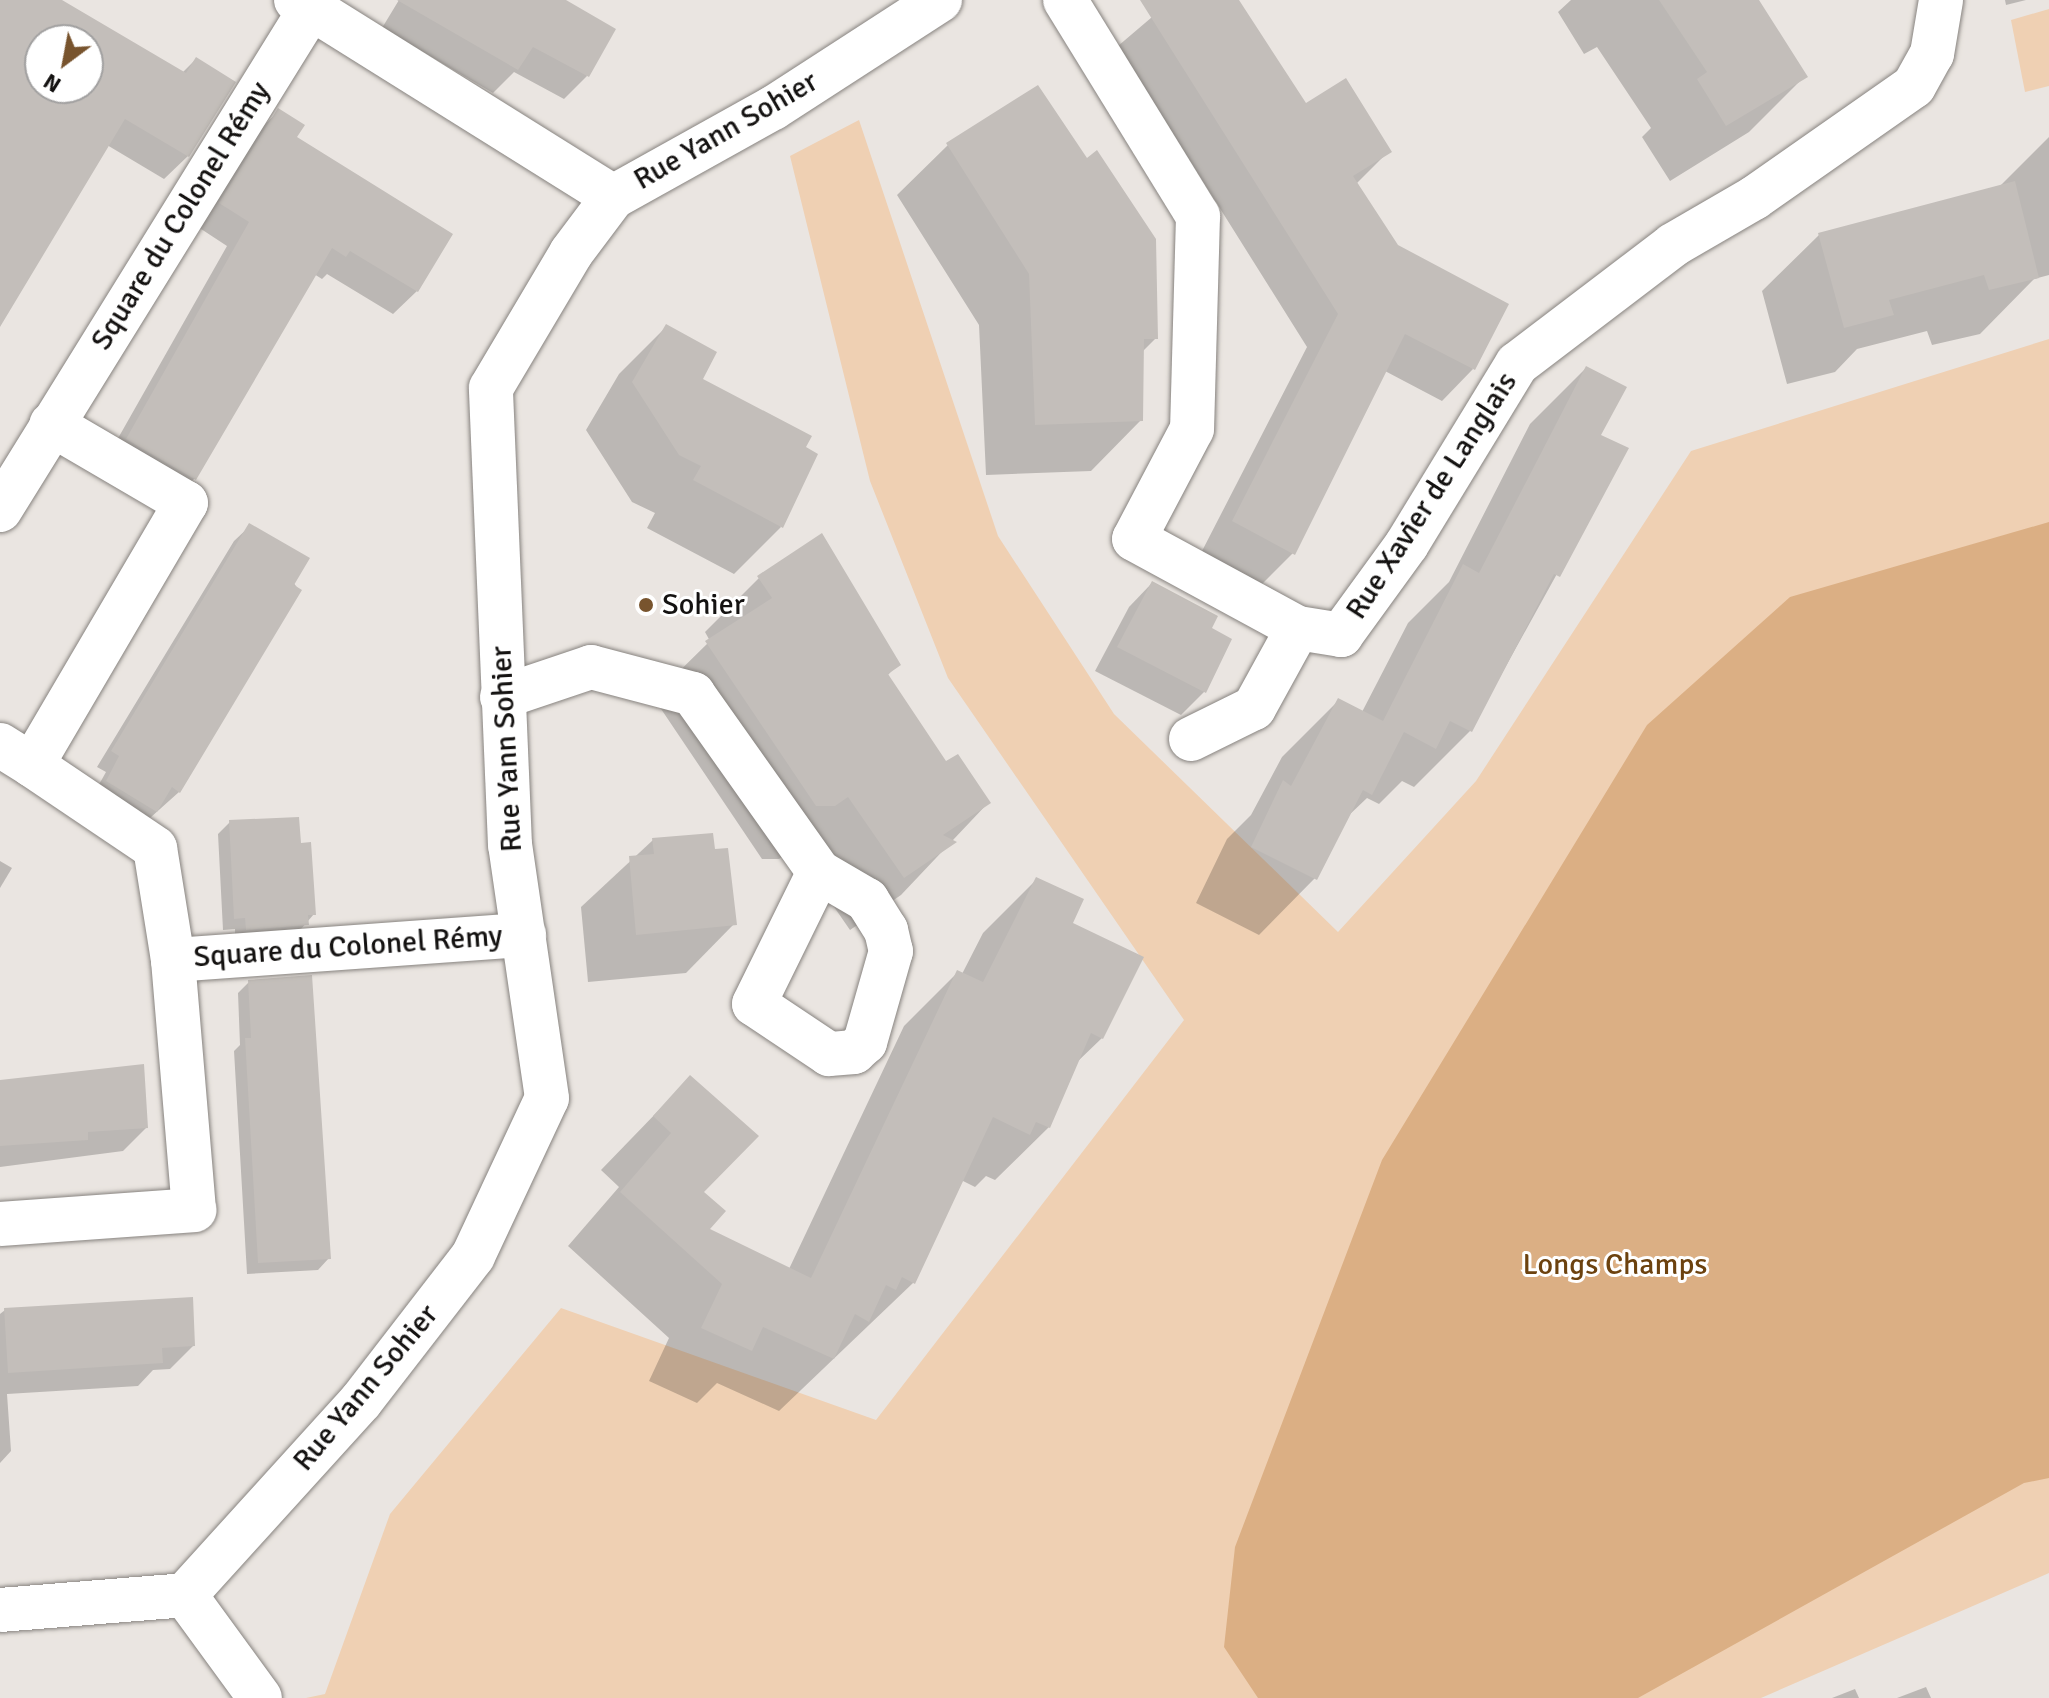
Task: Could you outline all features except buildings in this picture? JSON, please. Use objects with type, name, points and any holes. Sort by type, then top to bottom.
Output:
[{"type":"street","name":"Rue Yann Sohier","points":[[185,1595],[361,1401],[473,1256],[547,1098],[510,845],[491,388],[571,253],[613,197],[773,108],[940,0]]},
{"type":"street","name":"Rue Xavier de Langlais","points":[[1065,0],[1198,216],[1192,429],[1134,539],[1298,628],[1341,635],[1407,544],[1517,364],[1673,245],[1754,198],[1914,86],[1932,54],[1941,0]]},
{"type":"street","name":"Square du Colonel Rémy","points":[[0,510],[304,4],[613,197]]},
{"type":"street","name":"Square du Colonel Rémy","points":[[0,1224],[194,1210],[173,960],[155,848],[16,755],[186,503],[51,424]]},
{"type":"street","points":[[1191,739],[1254,708],[1298,628]]},
{"type":"street","points":[[502,697],[591,667],[693,694],[819,872]]},
{"type":"street","name":"Square du Colonel Rémy","points":[[173,960],[524,935]]},
{"type":"street","points":[[0,1610],[185,1595],[260,1698]]},
{"type":"green space","points":[[2049,9],[2049,86],[2025,92],[2011,20]]},
{"type":"green space","name":"Longs Champs","points":[[859,120],[998,536],[1114,714],[1338,932],[1476,781],[1691,451],[2049,339],[2049,1573],[1761,1698],[306,1698],[325,1694],[390,1514],[561,1308],[876,1420],[1184,1020],[948,678],[870,481],[790,156]]},
{"type":"shaded area","points":[[2049,522],[2049,1478],[2024,1483],[1638,1698],[1258,1698],[1224,1647],[1235,1547],[1382,1160],[1647,725],[1790,597]]},
{"type":"place","name":"Sohier","points":[[646,605]]}]
